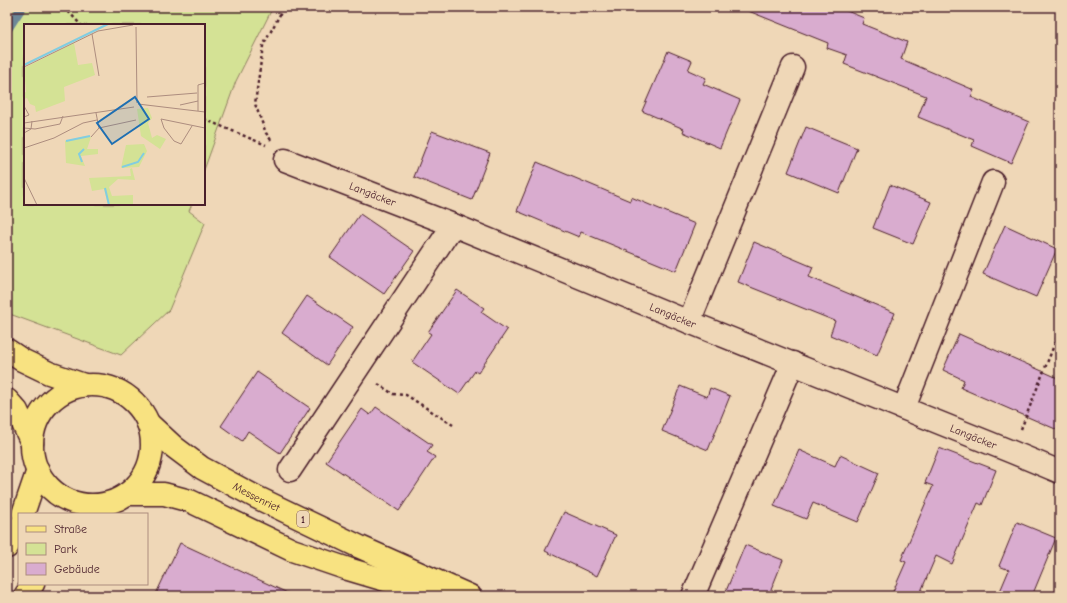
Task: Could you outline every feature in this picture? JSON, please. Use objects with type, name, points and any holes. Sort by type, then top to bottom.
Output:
[{"type":"main road","points":[[7,350],[22,360],[49,373],[84,386]]},
{"type":"main road","name":"Messenriet","points":[[100,385],[116,389],[129,397],[141,409],[148,423],[152,443],[149,464],[141,480],[128,494],[111,502],[89,509],[60,496],[47,485],[38,470],[32,443],[37,421],[42,411],[54,399],[68,390],[84,386],[100,385]]},
{"type":"main road","points":[[7,400],[17,411],[32,443]]},
{"type":"main road","name":"Messenriet","points":[[148,423],[174,447],[202,468],[256,497],[374,553],[470,596]]},
{"type":"main road","points":[[23,513],[38,470]]},
{"type":"main road","name":"Messenriet","points":[[128,494],[164,494],[190,501],[292,550],[439,596]]},
{"type":"main road","points":[[7,547],[18,529]]},
{"type":"main road","points":[[368,575],[375,573],[379,564],[374,553]]},
{"type":"main road","points":[[25,596],[33,585]]},
{"type":"street","points":[[690,322],[793,67]]},
{"type":"street","name":"Langäcker","points":[[285,160],[453,225],[1060,472]]},
{"type":"street","points":[[904,408],[993,182]]},
{"type":"street","points":[[290,470],[453,225]]},
{"type":"street","points":[[693,596],[793,363]]},
{"type":"path","points":[[64,7],[80,24]]},
{"type":"path","points":[[284,7],[263,46],[254,104],[266,133],[285,160]]},
{"type":"path","points":[[205,119],[265,145],[285,160]]},
{"type":"path","points":[[1012,452],[1060,330]]},
{"type":"path","points":[[376,382],[393,394],[406,396],[453,425]]},
{"type":"green space","points":[[7,7],[273,7],[236,81],[205,167],[205,24],[24,24],[24,205],[192,205],[189,211],[205,223],[169,310],[121,355],[7,313]]},
{"type":"building","points":[[741,7],[837,7],[864,18],[862,24],[907,42],[901,59],[974,90],[971,97],[1029,122],[1011,163],[972,146],[974,140],[918,117],[926,96],[844,64],[847,55],[827,48],[828,43]]},
{"type":"building","points":[[668,51],[692,61],[688,70],[706,78],[703,84],[740,100],[720,148],[683,132],[684,129],[642,111]]},
{"type":"building","points":[[806,127],[857,148],[839,193],[788,172]]},
{"type":"building","points":[[432,131],[490,153],[472,200],[414,177]]},
{"type":"building","points":[[537,162],[630,201],[631,197],[695,224],[676,271],[581,232],[579,237],[517,211]]},
{"type":"building","points":[[890,185],[931,202],[913,244],[873,228]]},
{"type":"building","points":[[360,214],[414,251],[384,294],[330,257]]},
{"type":"building","points":[[1005,225],[1057,249],[1036,297],[983,274]]},
{"type":"building","points":[[754,242],[813,267],[809,277],[895,313],[877,355],[830,335],[835,321],[738,282]]},
{"type":"building","points":[[457,290],[484,308],[481,312],[507,330],[478,373],[475,371],[459,394],[412,362],[431,334],[428,332]]},
{"type":"building","points":[[307,296],[353,327],[327,365],[282,333]]},
{"type":"building","points":[[959,334],[1060,379],[1060,431],[961,388],[964,380],[943,370]]},
{"type":"building","points":[[257,372],[310,408],[280,453],[248,431],[242,441],[221,426]]},
{"type":"building","points":[[680,386],[707,397],[710,388],[730,396],[708,450],[662,431]]},
{"type":"building","points":[[376,407],[432,445],[427,452],[435,457],[399,511],[326,462],[362,409],[370,415]]},
{"type":"building","points":[[939,448],[996,470],[982,505],[978,503],[952,564],[936,556],[919,596],[891,596],[906,562],[901,560],[933,486],[925,483]]},
{"type":"building","points":[[799,450],[835,466],[840,455],[879,473],[858,522],[813,503],[806,519],[774,506]]},
{"type":"building","points":[[564,512],[616,535],[597,576],[545,551]]},
{"type":"building","points":[[1017,522],[1056,538],[1032,596],[998,596],[1009,570],[999,566]]},
{"type":"building","points":[[180,543],[294,596],[155,596]]},
{"type":"building","points":[[745,545],[783,560],[771,590],[767,596],[724,596]]},
{"type":"waterway","points":[[7,30],[22,7]]}]
